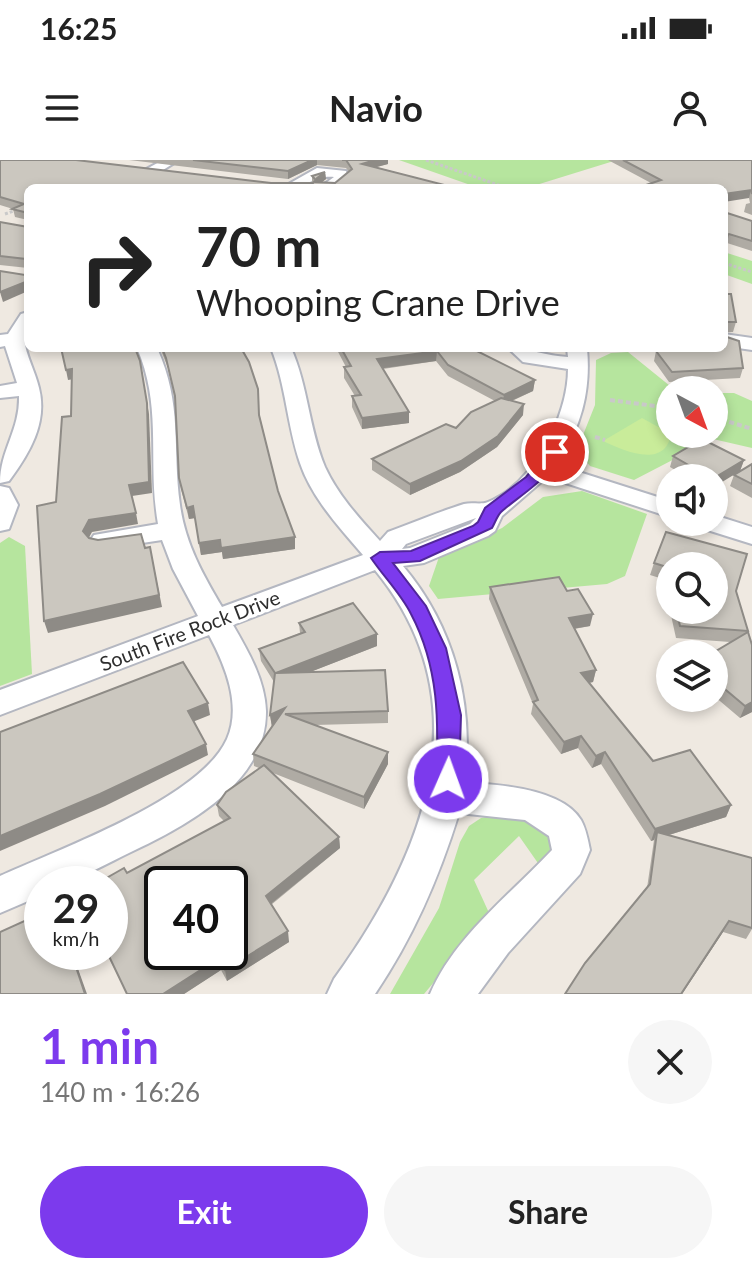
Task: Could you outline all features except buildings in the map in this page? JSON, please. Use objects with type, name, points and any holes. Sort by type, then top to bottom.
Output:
[{"type":"street","points":[[132,167],[179,172]]},
{"type":"street","points":[[155,170],[144,178],[179,172]]},
{"type":"street","points":[[303,184],[317,172],[341,174],[342,178],[332,184]]},
{"type":"street","points":[[0,476],[16,454],[29,424],[32,404],[18,330]]},
{"type":"street","points":[[728,341],[752,344]]},
{"type":"street","points":[[0,895],[165,818],[205,791],[223,773],[242,741],[250,708],[244,679],[229,639],[192,577],[172,530],[165,477],[166,397],[160,373],[149,352]]},
{"type":"street","points":[[282,352],[293,380],[307,450],[315,472],[332,500],[419,610],[439,658],[450,715],[447,797],[431,846],[382,949],[349,994]]},
{"type":"street","points":[[521,352],[536,360],[578,356]]},
{"type":"street","name":"South Fire Rock Drive","points":[[0,703],[380,558],[414,557],[486,525],[491,512],[517,494],[543,468],[567,429],[576,400],[578,356]]},
{"type":"street","points":[[0,392],[29,388]]},
{"type":"street","points":[[543,468],[656,504]]},
{"type":"street","points":[[0,493],[5,505],[0,523]]},
{"type":"street","points":[[728,528],[752,536]]},
{"type":"street","points":[[102,541],[172,530]]},
{"type":"street","points":[[447,797],[499,801],[542,809],[566,828],[571,850],[566,862],[493,939],[452,994]]},
{"type":"path","points":[[426,160],[495,184]]},
{"type":"path","points":[[5,214],[24,207]]},
{"type":"path","points":[[728,264],[752,272]]},
{"type":"path","points":[[610,400],[656,406]]},
{"type":"path","points":[[728,421],[752,429]]},
{"type":"path","points":[[595,437],[605,440]]},
{"type":"green space","points":[[399,160],[617,160],[539,184],[468,184]]},
{"type":"green space","points":[[728,253],[752,261],[752,284],[728,275]]},
{"type":"green space","points":[[628,352],[658,376],[656,448],[696,448],[665,464],[656,464],[656,469],[634,480],[590,466],[577,450],[595,405],[596,360],[611,353]]},
{"type":"green space","points":[[728,393],[752,401],[752,448],[728,442]]},
{"type":"green space","points":[[642,418],[656,426],[656,448],[664,448],[661,452],[642,454],[603,441]]},
{"type":"green space","points":[[582,491],[647,514],[625,576],[607,584],[438,599],[429,586],[439,557],[502,528],[543,497]]},
{"type":"green space","points":[[9,537],[25,546],[32,674],[0,686],[0,543]]},
{"type":"green space","points":[[495,815],[525,821],[545,831],[552,836],[552,853],[540,866],[519,836],[474,880],[490,915],[424,994],[390,994],[439,908],[460,842],[469,826],[481,818]]},
{"type":"route","points":[[448,779],[450,715],[436,648],[408,592],[380,558],[414,557],[479,530],[486,525],[491,512],[532,481],[555,452]]}]
